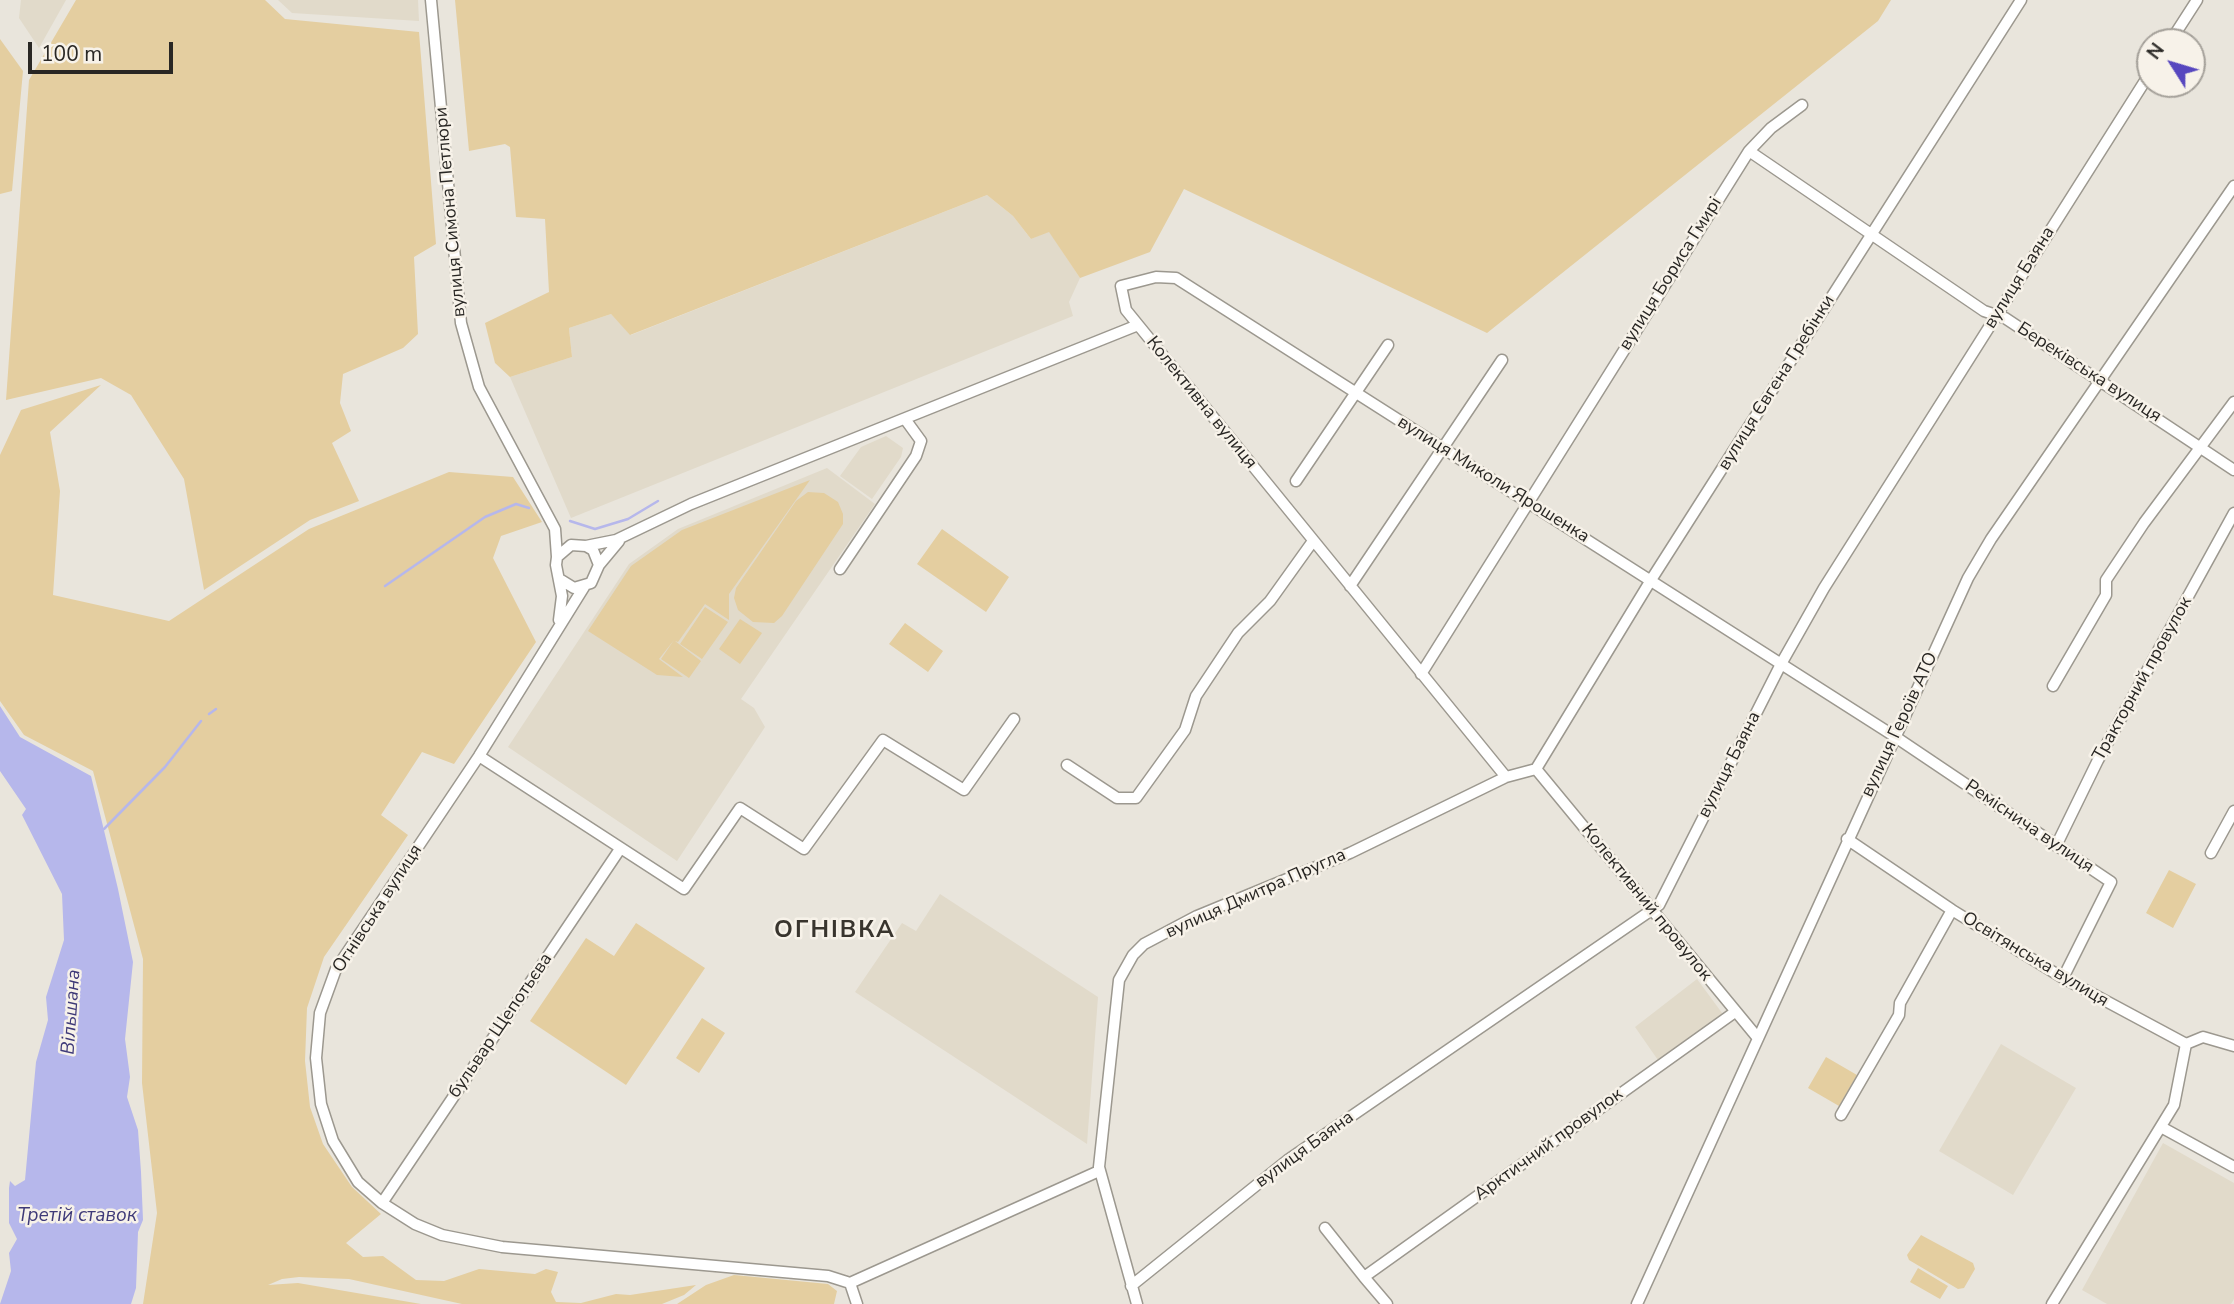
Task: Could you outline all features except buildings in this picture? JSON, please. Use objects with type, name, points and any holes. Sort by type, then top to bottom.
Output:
[{"type":"street","name":"вулиця Симона Петлюри","points":[[431,0],[461,323],[479,387],[555,528],[557,557]]},
{"type":"street","name":"вулиця Євгена Гребінки","points":[[1536,769],[1651,580],[2021,0]]},
{"type":"street","points":[[2179,28],[2197,0]]},
{"type":"street","name":"вулиця Баяна","points":[[1131,1286],[1289,1159],[1659,905],[1781,664],[1824,588],[2136,95]]},
{"type":"street","name":"вулиця Бориса Гмирі","points":[[1421,674],[1749,152],[1771,128],[1802,105]]},
{"type":"street","points":[[1749,152],[1872,233]]},
{"type":"street","name":"вулиця Героїв АТО","points":[[1637,1304],[1968,578],[1991,539],[2234,186]]},
{"type":"street","name":"Береківська вулиця","points":[[1872,233],[1996,315],[2005,318],[2100,379],[2234,470]]},
{"type":"street","name":"вулиця Миколи Ярошенка","points":[[1138,325],[1126,310],[1121,286],[1156,276],[1176,278],[1894,736]]},
{"type":"street","name":"Колективна вулиця","points":[[582,545],[606,544],[691,504],[1138,325],[1506,777]]},
{"type":"street","points":[[1296,481],[1388,345]]},
{"type":"street","points":[[1350,586],[1502,360]]},
{"type":"street","points":[[2053,686],[2106,595],[2106,580],[2144,523],[2234,402]]},
{"type":"street","points":[[840,569],[916,456],[920,441],[905,419]]},
{"type":"street","name":"Тракторний провулок","points":[[2056,846],[2111,737],[2234,513]]},
{"type":"street","name":"вулиця Симона Петлюри","points":[[555,528],[582,545]]},
{"type":"street","name":"Колективна вулиця","points":[[599,565],[628,534]]},
{"type":"street","points":[[1067,765],[1117,799],[1136,798],[1185,730],[1196,696],[1238,633],[1270,601],[1313,541]]},
{"type":"street","points":[[557,557],[566,547],[582,545],[593,550],[599,565]]},
{"type":"street","name":"Огнівська вулиця","points":[[544,652],[559,618],[561,580],[556,572],[557,557]]},
{"type":"street","name":"Огнівська вулиця","points":[[599,565],[595,579],[584,587],[479,756],[336,969],[320,1013],[316,1058],[321,1104],[332,1141],[358,1182],[382,1203],[415,1224],[442,1235],[502,1247],[828,1276],[850,1283]]},
{"type":"street","points":[[561,580],[574,588],[584,587]]},
{"type":"street","points":[[479,756],[684,889],[740,808],[804,849],[883,740],[964,790],[1014,719]]},
{"type":"street","name":"Реміснича вулиця","points":[[1894,736],[2110,882],[2063,978]]},
{"type":"street","name":"вулиця Дмитра Пругла","points":[[1137,1304],[1099,1171],[1119,980],[1133,955],[1144,944],[1196,916],[1350,853],[1506,777],[1536,769]]},
{"type":"street","name":"Колективний провулок","points":[[1536,769],[1757,1037]]},
{"type":"street","points":[[2211,853],[2234,811]]},
{"type":"street","name":"Освітянська вулиця","points":[[1847,839],[1952,910],[2063,978],[2186,1044]]},
{"type":"street","name":"бульвар Щепотьєва","points":[[382,1203],[620,849]]},
{"type":"street","points":[[1841,1115],[1899,1015],[1900,1003],[1952,910]]},
{"type":"street","name":"Арктичний провулок","points":[[1364,1277],[1735,1012]]},
{"type":"street","points":[[2052,1304],[2174,1105],[2186,1044],[2203,1037],[2234,1046]]},
{"type":"street","points":[[2161,1127],[2234,1167]]},
{"type":"street","points":[[857,1304],[850,1283],[1099,1171]]},
{"type":"street","points":[[1325,1228],[1387,1304]]},
{"type":"shaded area","points":[[21,0],[66,0],[39,48],[19,18]]},
{"type":"shaded area","points":[[76,0],[265,0],[285,19],[419,32],[436,244],[414,257],[418,334],[403,348],[343,374],[340,403],[351,431],[332,443],[359,501],[310,520],[204,590],[184,479],[131,395],[101,378],[6,400],[29,80]]},
{"type":"shaded area","points":[[278,0],[418,0],[419,21],[292,13]]},
{"type":"shaded area","points":[[455,0],[1891,0],[1878,21],[1487,333],[1184,189],[1150,252],[1080,278],[1049,232],[1031,239],[1013,216],[987,195],[630,335],[611,314],[569,328],[572,357],[510,377],[495,363],[485,323],[549,292],[545,219],[516,217],[510,147],[505,144],[469,151]]},
{"type":"shaded area","points":[[0,39],[23,71],[12,191],[0,194]]},
{"type":"shaded area","points":[[987,195],[1013,216],[1031,239],[1049,231],[1080,278],[1069,302],[1073,316],[571,518],[510,377],[572,357],[569,328],[611,314],[631,335]]},
{"type":"shaded area","points":[[101,385],[50,432],[60,491],[53,595],[169,621],[309,529],[449,472],[513,477],[542,522],[501,536],[493,558],[536,642],[454,764],[422,752],[381,815],[408,835],[324,957],[307,1008],[305,1061],[310,1107],[323,1144],[352,1187],[381,1214],[346,1243],[363,1257],[383,1256],[416,1280],[444,1281],[479,1269],[535,1274],[546,1269],[558,1272],[551,1292],[556,1302],[581,1303],[616,1294],[630,1295],[696,1285],[684,1295],[662,1304],[462,1304],[349,1279],[299,1277],[282,1279],[268,1285],[298,1283],[421,1304],[143,1304],[157,1213],[142,1083],[143,959],[93,771],[24,735],[0,701],[0,455],[21,410]]},
{"type":"shaded area","points":[[886,436],[903,448],[901,457],[872,499],[840,476],[861,447]]},
{"type":"shaded area","points":[[827,468],[875,504],[741,699],[754,708],[765,727],[677,861],[508,747],[629,564],[678,529]]},
{"type":"shaded area","points":[[810,480],[729,594],[729,620],[705,604],[678,642],[675,641],[701,661],[689,678],[661,659],[674,640],[659,659],[683,677],[657,675],[588,631],[631,566],[682,530]]},
{"type":"shaded area","points":[[808,492],[824,493],[838,502],[843,514],[843,524],[782,616],[774,623],[753,622],[738,610],[734,598],[736,588],[796,501]]},
{"type":"shaded area","points":[[942,529],[1009,577],[986,612],[917,564]]},
{"type":"shaded area","points":[[705,607],[728,622],[702,659],[680,644]]},
{"type":"shaded area","points":[[740,619],[762,633],[740,664],[719,649]]},
{"type":"shaded area","points":[[905,623],[943,651],[928,672],[889,644]]},
{"type":"shaded area","points":[[2169,870],[2196,884],[2173,928],[2146,913]]},
{"type":"shaded area","points":[[940,894],[1098,997],[1087,1144],[855,992],[902,923],[916,931]]},
{"type":"shaded area","points":[[636,923],[705,968],[626,1085],[530,1021],[586,938],[614,956]]},
{"type":"shaded area","points":[[1697,979],[1725,1017],[1660,1063],[1635,1027]]},
{"type":"shaded area","points":[[702,1018],[725,1033],[699,1073],[676,1058]]},
{"type":"shaded area","points":[[2001,1044],[2076,1088],[2013,1195],[1939,1151]]},
{"type":"shaded area","points":[[1826,1057],[1857,1075],[1839,1106],[1808,1088]]},
{"type":"shaded area","points":[[2163,1143],[2234,1183],[2234,1299],[2231,1304],[2107,1304],[2082,1290]]},
{"type":"shaded area","points":[[1921,1235],[1973,1263],[1975,1269],[1964,1288],[1958,1289],[1909,1260],[1907,1255]]},
{"type":"shaded area","points":[[1918,1268],[1948,1286],[1940,1299],[1910,1282]]},
{"type":"shaded area","points":[[734,1275],[828,1284],[837,1291],[834,1304],[677,1304],[706,1285]]},
{"type":"water","name":"Третій ставок","points":[[0,706],[20,737],[91,776],[118,889],[133,962],[125,1039],[130,1077],[127,1097],[138,1130],[143,1220],[138,1232],[136,1288],[131,1304],[0,1304],[11,1271],[9,1253],[17,1239],[9,1223],[10,1181],[15,1186],[25,1180],[36,1062],[48,1020],[46,997],[64,940],[62,894],[22,815],[26,809],[0,771]]},
{"type":"waterway","points":[[570,521],[595,529],[628,519],[658,501]]},
{"type":"waterway","points":[[385,586],[485,517],[516,504],[529,508]]},
{"type":"waterway","points":[[209,714],[216,709]]},
{"type":"waterway","points":[[104,829],[165,767],[201,721]]},
{"type":"district","name":"ОГНІВКА","points":[[835,931]]},
{"type":"water label","name":"Вільшана","points":[[72,1012]]}]
